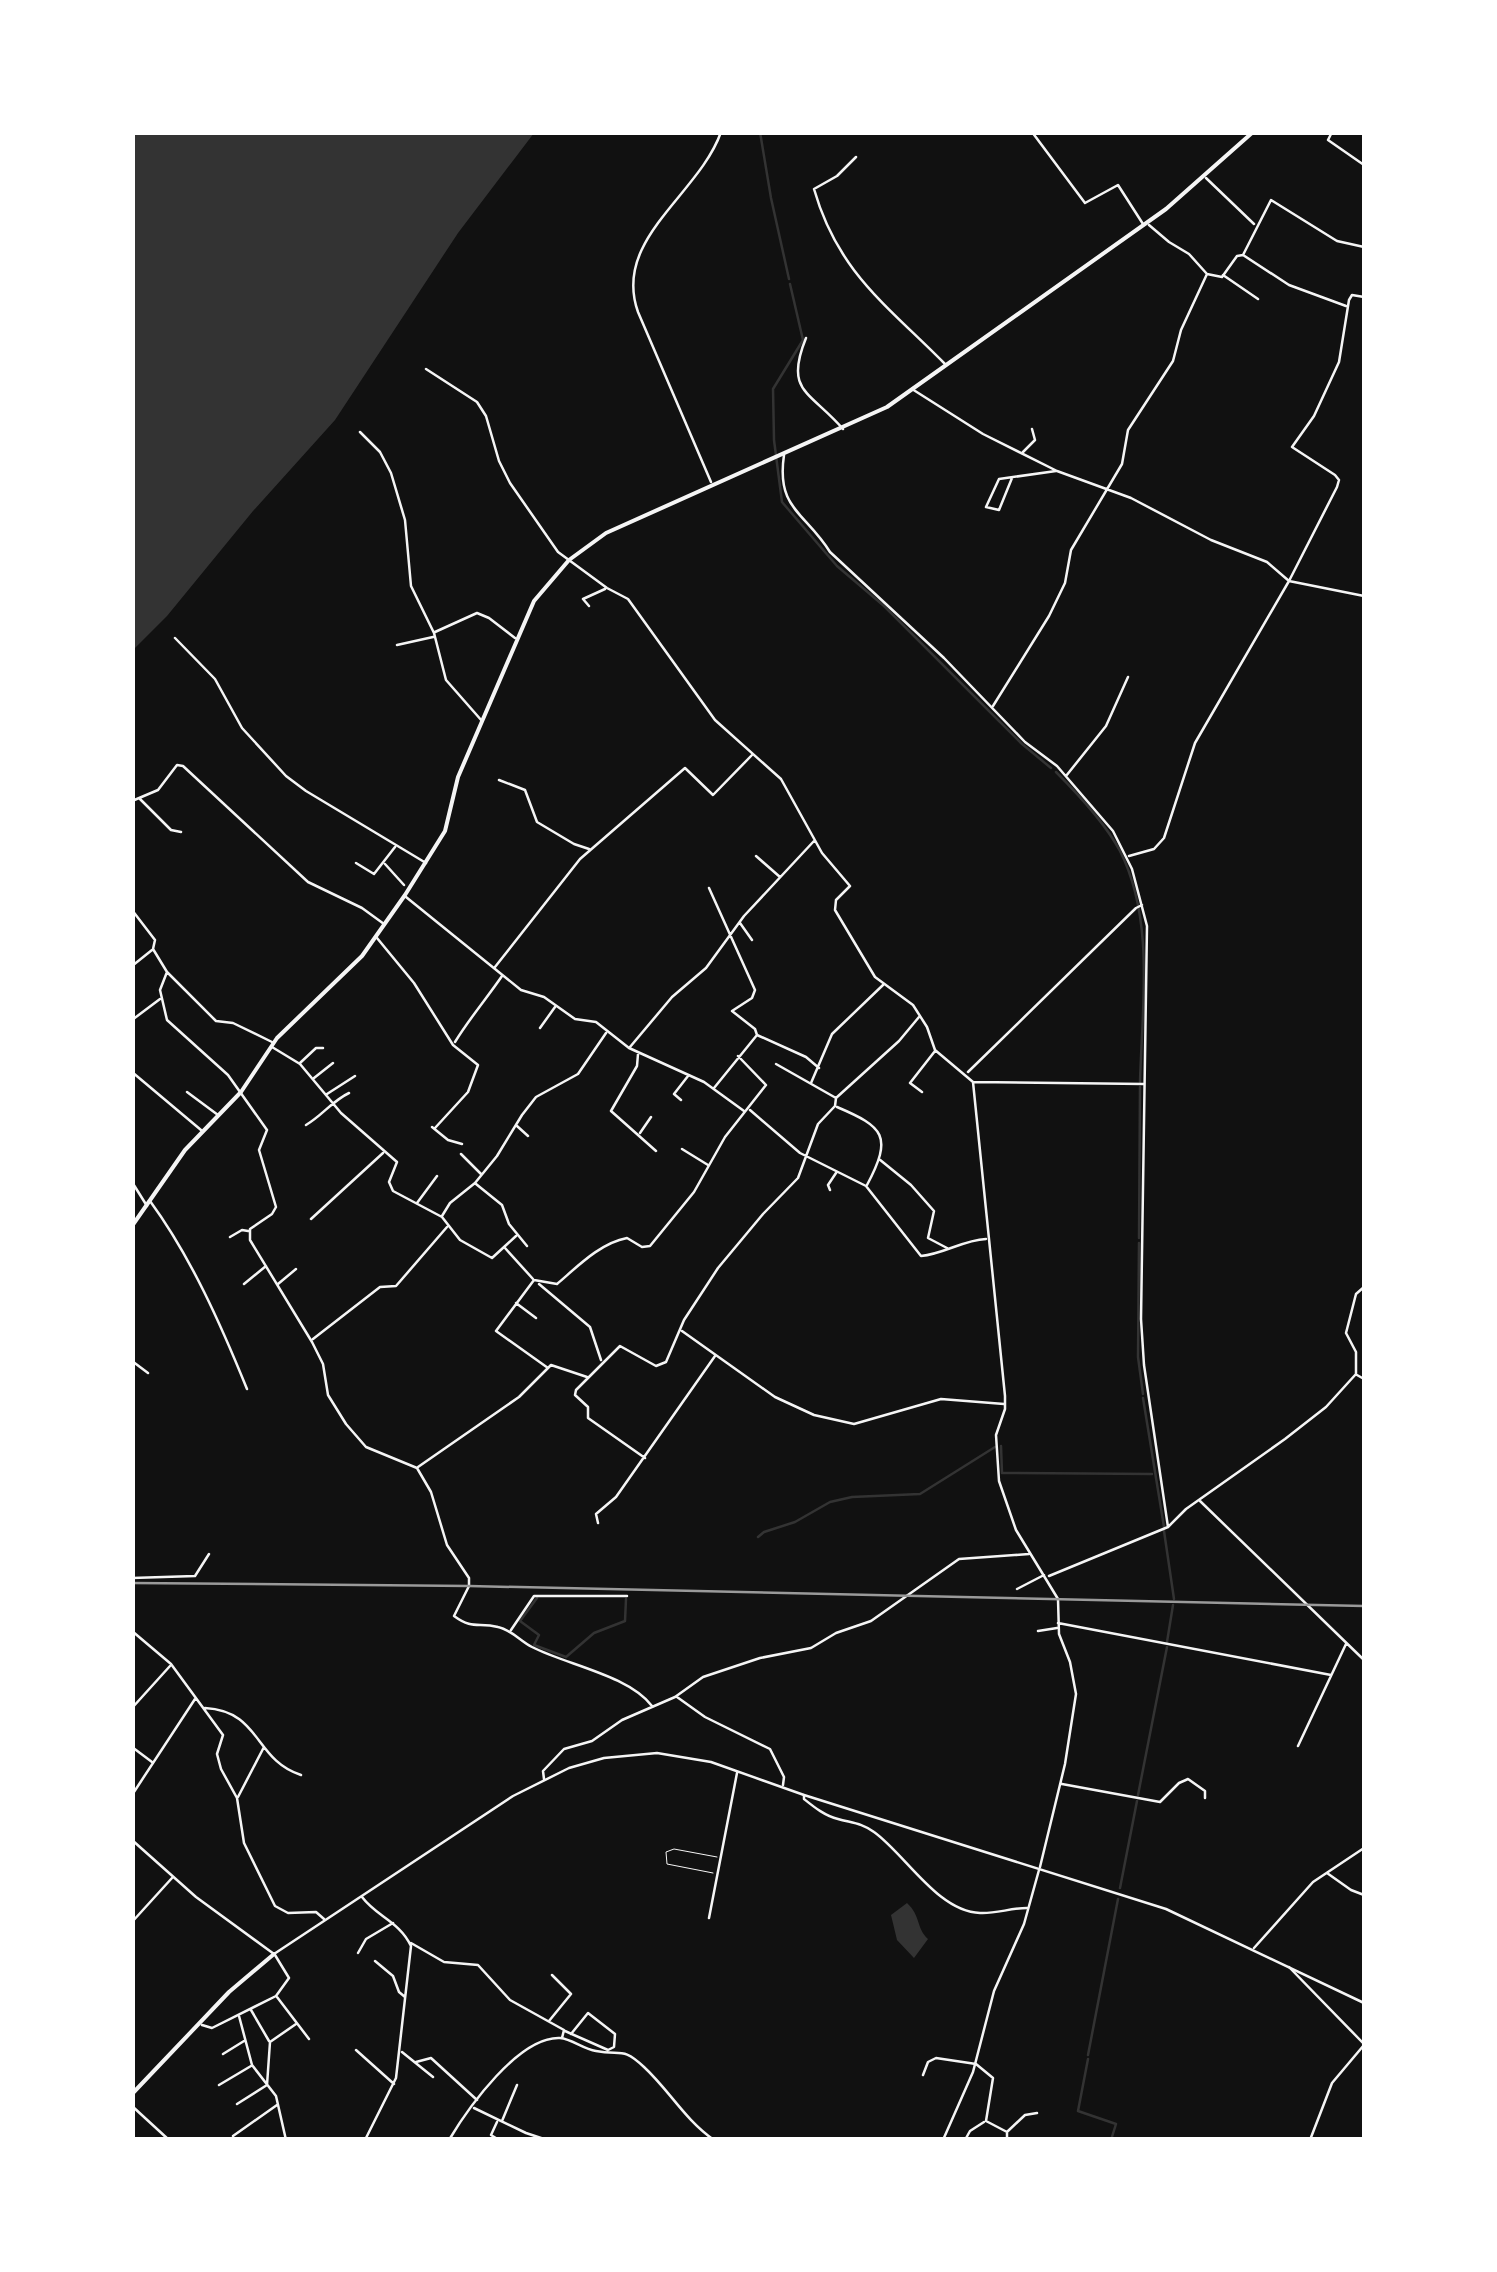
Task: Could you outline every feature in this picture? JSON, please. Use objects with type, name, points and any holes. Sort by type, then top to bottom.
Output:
[{"type":"highway","points":[[132,1226],[202,1131],[241,1092],[272,1045],[362,956],[405,896],[445,830],[458,777],[534,601],[569,560],[606,533],[887,407],[1145,224],[1253,133]]},
{"type":"highway","points":[[132,2094],[198,2023],[274,1954]]},
{"type":"street","points":[[712,486],[638,312],[631,286],[637,255],[712,152],[721,132]]},
{"type":"street","points":[[1032,132],[1085,203],[1118,185],[1145,224],[1190,254],[1207,274],[1216,278],[1243,255],[1270,200],[1337,241],[1364,247]]},
{"type":"street","points":[[1332,132],[1328,140],[1364,164]]},
{"type":"street","points":[[856,158],[837,176],[814,189],[823,218],[845,260],[869,292],[946,365]]},
{"type":"street","points":[[1203,176],[1256,225]]},
{"type":"street","points":[[1243,255],[1289,285],[1347,307]]},
{"type":"street","points":[[992,708],[1049,616],[1064,583],[1071,550],[1122,464],[1128,430],[1173,361],[1181,330],[1207,274]]},
{"type":"street","points":[[1223,275],[1258,299]]},
{"type":"street","points":[[1128,857],[1154,848],[1164,838],[1195,743],[1289,581],[1339,480],[1292,447],[1314,416],[1339,362],[1352,295],[1364,297]]},
{"type":"street","points":[[806,338],[795,366],[799,386],[822,404],[843,429]]},
{"type":"street","points":[[426,369],[477,402],[486,416],[510,484],[545,536],[569,560],[628,599],[705,708],[786,785],[815,840],[850,886],[836,900],[836,910],[868,969],[902,994],[920,1015],[936,1050],[973,1082],[1005,1404],[996,1435],[999,1481],[1010,1516],[1058,1600],[1058,1625],[1076,1694],[1040,1869],[994,1991],[976,2064],[942,2140]]},
{"type":"street","points":[[912,390],[1022,454],[1266,562],[1289,581],[1364,594]]},
{"type":"street","points":[[1022,454],[1035,440],[1032,430]]},
{"type":"street","points":[[360,432],[380,452],[391,473],[406,520],[412,586],[434,635],[446,680],[482,721]]},
{"type":"street","points":[[780,457],[784,495],[830,552],[1066,776],[1113,831],[1128,857],[1147,926],[1144,1365],[1168,1527]]},
{"type":"street","points":[[1012,478],[999,510],[986,507],[996,480],[1057,471]]},
{"type":"street","points":[[589,606],[583,599],[607,588]]},
{"type":"street","points":[[397,646],[434,635],[477,613],[517,640]]},
{"type":"street","points":[[174,638],[214,679],[242,728],[286,776],[426,863]]},
{"type":"street","points":[[1066,776],[1106,726],[1128,678]]},
{"type":"street","points":[[494,968],[590,849],[685,768],[712,795],[752,754]]},
{"type":"street","points":[[132,801],[152,795],[177,765],[184,766],[308,882],[362,908],[384,924]]},
{"type":"street","points":[[498,780],[525,790],[537,822],[590,849]]},
{"type":"street","points":[[138,797],[171,830],[181,832]]},
{"type":"street","points":[[629,1048],[672,997],[706,968],[738,922],[815,840]]},
{"type":"street","points":[[356,863],[372,874],[395,846]]},
{"type":"street","points":[[756,856],[781,878]]},
{"type":"street","points":[[384,864],[404,885]]},
{"type":"street","points":[[709,888],[755,993],[732,1011],[754,1028],[757,1036],[806,1057],[819,1068]]},
{"type":"street","points":[[405,896],[522,990],[544,997],[576,1019],[592,1019],[629,1048],[688,1074],[808,1156],[866,1186],[921,1256],[987,1238]]},
{"type":"street","points":[[966,1074],[1141,906]]},
{"type":"street","points":[[132,910],[155,940],[153,949],[132,966]]},
{"type":"street","points":[[738,922],[752,940]]},
{"type":"street","points":[[376,936],[414,982],[453,1045],[474,1060],[478,1069],[468,1092],[433,1128],[448,1140],[462,1144]]},
{"type":"street","points":[[153,949],[167,972],[216,1021],[233,1023],[300,1064],[331,1102],[397,1162],[389,1186],[442,1217],[460,1240],[488,1257],[494,1258],[516,1236]]},
{"type":"street","points":[[167,972],[160,990],[167,1020],[228,1075],[267,1130],[258,1150],[276,1207],[249,1232]]},
{"type":"street","points":[[453,1045],[502,974]]},
{"type":"street","points":[[811,1083],[836,1028],[884,984]]},
{"type":"street","points":[[132,1020],[161,998]]},
{"type":"street","points":[[540,1028],[556,1006]]},
{"type":"street","points":[[644,1458],[588,1418],[588,1407],[575,1395],[620,1346],[642,1360],[662,1365],[684,1320],[718,1268],[798,1178],[818,1124],[835,1106],[838,1094],[898,1042],[920,1015]]},
{"type":"street","points":[[442,1217],[450,1203],[501,1152],[536,1098],[578,1074],[602,1035],[608,1032]]},
{"type":"street","points":[[713,1089],[757,1036]]},
{"type":"street","points":[[300,1064],[316,1048],[323,1048]]},
{"type":"street","points":[[922,1092],[910,1083],[936,1050]]},
{"type":"street","points":[[638,1053],[636,1066],[611,1108],[656,1151]]},
{"type":"street","points":[[534,1280],[557,1284],[618,1240],[627,1238],[646,1248],[694,1192],[725,1138],[766,1083],[738,1056]]},
{"type":"street","points":[[312,1079],[333,1064]]},
{"type":"street","points":[[776,1064],[838,1094]]},
{"type":"street","points":[[132,1072],[202,1131]]},
{"type":"street","points":[[681,1100],[674,1094],[688,1074]]},
{"type":"street","points":[[326,1095],[355,1076]]},
{"type":"street","points":[[973,1082],[1145,1084]]},
{"type":"street","points":[[187,1092],[218,1114]]},
{"type":"street","points":[[306,1124],[321,1116],[331,1102],[349,1093]]},
{"type":"street","points":[[835,1106],[871,1121],[882,1138],[866,1186]]},
{"type":"street","points":[[639,1134],[652,1117]]},
{"type":"street","points":[[516,1125],[528,1136]]},
{"type":"street","points":[[766,1135],[770,1130]]},
{"type":"street","points":[[682,1149],[710,1165]]},
{"type":"street","points":[[311,1219],[384,1152]]},
{"type":"street","points":[[462,1154],[481,1175]]},
{"type":"street","points":[[878,1159],[911,1184],[934,1211],[926,1234],[948,1249]]},
{"type":"street","points":[[830,1190],[828,1185],[837,1172]]},
{"type":"street","points":[[417,1203],[437,1176]]},
{"type":"street","points":[[132,1182],[164,1220],[217,1320],[247,1389]]},
{"type":"street","points":[[475,1182],[502,1204],[516,1236],[528,1246]]},
{"type":"street","points":[[311,1340],[380,1287],[396,1286],[447,1227]]},
{"type":"street","points":[[230,1237],[242,1230],[249,1232]]},
{"type":"street","points":[[249,1232],[323,1364],[328,1395],[356,1437],[366,1447],[416,1468],[431,1492],[447,1545],[470,1578],[454,1616],[468,1626],[495,1626],[510,1632],[528,1645],[628,1686],[652,1706]]},
{"type":"street","points":[[504,1248],[534,1280],[590,1327],[602,1362]]},
{"type":"street","points":[[244,1284],[267,1265]]},
{"type":"street","points":[[277,1284],[296,1269]]},
{"type":"street","points":[[534,1280],[496,1331],[548,1368]]},
{"type":"street","points":[[1017,1588],[1168,1527],[1326,1406],[1356,1374],[1356,1352],[1346,1333],[1356,1294],[1364,1287]]},
{"type":"street","points":[[516,1302],[536,1318]]},
{"type":"street","points":[[681,1330],[794,1408],[854,1424],[940,1399],[1005,1404]]},
{"type":"street","points":[[598,1523],[596,1514],[616,1497],[716,1355]]},
{"type":"street","points":[[133,1361],[148,1373]]},
{"type":"street","points":[[416,1468],[519,1397],[553,1364],[587,1378]]},
{"type":"street","points":[[1356,1374],[1364,1380]]},
{"type":"street","points":[[854,1424],[856,1432]]},
{"type":"street","points":[[1199,1500],[1364,1660]]},
{"type":"street","points":[[132,1578],[195,1576],[210,1554]]},
{"type":"street","points":[[544,1779],[542,1771],[564,1749],[592,1742],[622,1720],[675,1697],[704,1677],[760,1658],[805,1650],[836,1632],[871,1621],[959,1558],[1030,1554]]},
{"type":"street","points":[[510,1632],[534,1596],[627,1596]]},
{"type":"street","points":[[1038,1631],[1058,1625],[1331,1675]]},
{"type":"street","points":[[132,1630],[171,1664],[223,1735],[217,1754],[237,1798],[244,1843],[275,1906],[288,1912],[316,1912],[324,1920]]},
{"type":"street","points":[[1298,1746],[1346,1644]]},
{"type":"street","points":[[132,1708],[171,1664]]},
{"type":"street","points":[[675,1697],[705,1717],[770,1749],[784,1777],[782,1787]]},
{"type":"street","points":[[132,1795],[196,1698]]},
{"type":"street","points":[[203,1708],[239,1716],[284,1770],[301,1775]]},
{"type":"street","points":[[132,1746],[154,1763]]},
{"type":"street","points":[[237,1798],[264,1747]]},
{"type":"street","points":[[274,1954],[544,1779],[604,1758],[640,1754],[690,1757],[738,1771],[1180,1914],[1364,2003]]},
{"type":"street","points":[[709,1918],[738,1771]]},
{"type":"street","points":[[1060,1784],[1160,1802],[1188,1779],[1204,1792],[1205,1798]]},
{"type":"street","points":[[804,1795],[811,1805],[834,1819],[861,1824],[875,1832],[920,1880],[959,1906],[980,1913],[1028,1908]]},
{"type":"street","points":[[132,1840],[173,1877],[274,1954],[289,1978],[276,1996],[251,2010],[212,2028],[198,2023]]},
{"type":"street","points":[[1253,1949],[1313,1882],[1364,1848]]},
{"type":"street","points":[[1327,1873],[1364,1895]]},
{"type":"street","points":[[132,1922],[173,1877]]},
{"type":"street","points":[[361,1895],[394,1923],[409,1942],[444,1962],[478,1965],[510,2000],[571,2034],[608,2050],[614,2047],[615,2034],[588,2014],[571,2034]]},
{"type":"street","points":[[358,1953],[366,1939],[394,1923]]},
{"type":"street","points":[[365,2140],[395,2084],[409,1942]]},
{"type":"street","points":[[375,1961],[393,1976],[406,1998]]},
{"type":"street","points":[[1290,1967],[1364,2045],[1332,2083],[1310,2140]]},
{"type":"street","points":[[548,2022],[571,1994],[552,1975]]},
{"type":"street","points":[[276,1996],[309,2039]]},
{"type":"street","points":[[251,2010],[270,2042],[267,2085]]},
{"type":"street","points":[[239,2015],[252,2066],[278,2104],[286,2140]]},
{"type":"street","points":[[270,2042],[296,2024]]},
{"type":"street","points":[[562,2038],[564,2030]]},
{"type":"street","points":[[449,2140],[478,2100],[521,2053],[562,2038],[590,2050],[627,2053],[714,2140]]},
{"type":"street","points":[[222,2054],[245,2040]]},
{"type":"street","points":[[356,2050],[395,2084]]},
{"type":"street","points":[[400,2051],[433,2077]]},
{"type":"street","points":[[416,2062],[431,2058],[478,2100]]},
{"type":"street","points":[[923,2075],[926,2063],[933,2058],[976,2064],[993,2078],[986,2122]]},
{"type":"street","points":[[220,2086],[252,2066]]},
{"type":"street","points":[[237,2104],[267,2085]]},
{"type":"street","points":[[498,2140],[492,2135],[517,2085]]},
{"type":"street","points":[[233,2136],[278,2104]]},
{"type":"street","points":[[132,2106],[169,2140]]},
{"type":"street","points":[[473,2107],[547,2140]]},
{"type":"street","points":[[1006,2132],[1025,2116],[1038,2113]]},
{"type":"street","points":[[965,2140],[979,2123],[986,2122],[1006,2132]]},
{"type":"street","points":[[1006,2132],[1007,2140]]},
{"type":"lane","points":[[717,1874],[667,1864],[666,1852],[674,1849],[721,1858]]},
{"type":"shaded area","points":[[133,132],[534,133],[458,233],[335,420],[253,511],[167,616],[133,650]]},
{"type":"shaded area","points":[[907,1903],[928,1939],[914,1958],[897,1940],[891,1915]]},
{"type":"waterway","points":[[760,132],[789,279]]},
{"type":"waterway","points":[[790,284],[803,340],[773,389],[774,440],[782,502],[837,566],[884,606],[1051,768]]},
{"type":"waterway","points":[[1056,772],[1107,830],[1131,878],[1144,964],[1140,1082]]},
{"type":"waterway","points":[[1139,1238],[1140,1087]]},
{"type":"waterway","points":[[1139,1243],[1138,1357],[1143,1394]]},
{"type":"waterway","points":[[1143,1398],[1164,1527]]},
{"type":"waterway","points":[[1001,1446],[1002,1473],[1152,1474]]},
{"type":"waterway","points":[[758,1537],[830,1502],[852,1497],[920,1494],[995,1447]]},
{"type":"waterway","points":[[1164,1531],[1174,1599]]},
{"type":"waterway","points":[[537,1598],[520,1621],[539,1635],[534,1645],[566,1657],[594,1633],[625,1621],[626,1599]]},
{"type":"waterway","points":[[1167,1642],[1173,1605]]},
{"type":"waterway","points":[[1138,1795],[1167,1647]]},
{"type":"waterway","points":[[1120,1888],[1137,1801]]},
{"type":"waterway","points":[[1088,2055],[1118,1899]]},
{"type":"waterway","points":[[1088,2059],[1078,2111],[1116,2124],[1111,2140]]},
{"type":"railway","points":[[132,1583],[469,1586],[1364,1606]]}]
